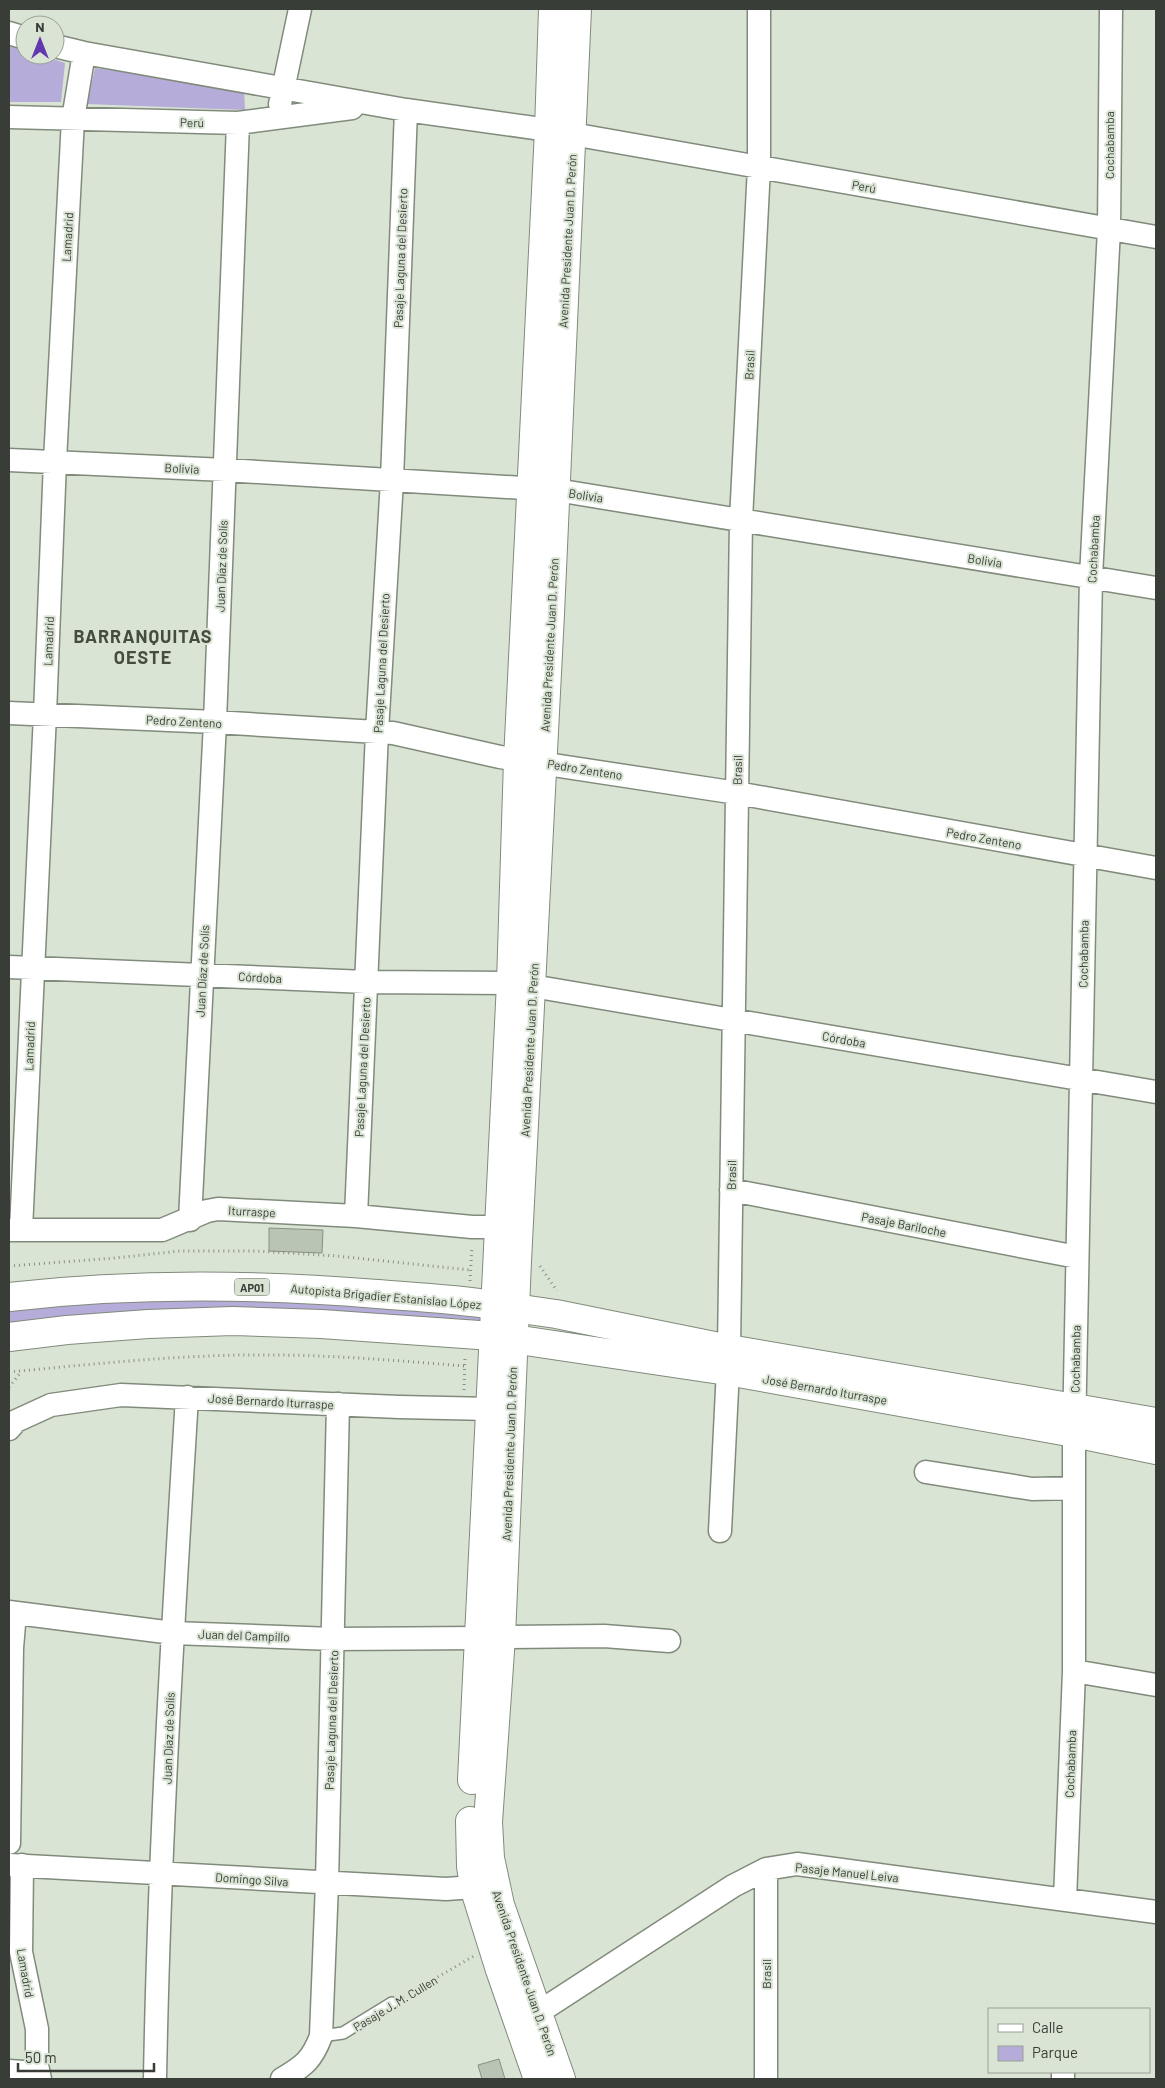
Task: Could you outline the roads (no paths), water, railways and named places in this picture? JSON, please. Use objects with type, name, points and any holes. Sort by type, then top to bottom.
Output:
[{"type":"main road","name":"Avenida Presidente Juan D. Perón","points":[[553,9],[560,132]]},
{"type":"main road","name":"Avenida Presidente Juan D. Perón","points":[[493,1305],[517,1261],[521,985],[560,132],[577,9]]},
{"type":"main road","name":"Avenida Presidente Juan D. Perón","points":[[491,1638],[491,1336],[493,1305],[486,1227],[521,985]]},
{"type":"main road","name":"Autopista Brigadier Estanislao López","points":[[9,1297],[61,1291],[157,1286],[236,1286],[324,1290],[493,1305]]},
{"type":"main road","name":"José Bernardo Iturraspe","points":[[493,1305],[556,1314],[728,1360]]},
{"type":"main road","points":[[9,1337],[67,1330],[148,1324],[233,1321],[491,1336]]},
{"type":"main road","name":"Avenida Presidente Juan D. Perón","points":[[491,1336],[491,1638],[470,1814],[471,1866],[484,1884],[518,1957],[538,2079]]},
{"type":"main road","name":"José Bernardo Iturraspe","points":[[491,1336],[728,1360],[1074,1420],[1156,1422]]},
{"type":"main road","name":"José Bernardo Iturraspe","points":[[1074,1420],[1156,1450]]},
{"type":"main road","name":"Avenida Presidente Juan D. Perón","points":[[484,1884],[492,1946],[561,2079]]},
{"type":"street","points":[[278,117],[300,9]]},
{"type":"street","name":"Brasil","points":[[720,1531],[728,1360],[741,520],[760,167],[760,9]]},
{"type":"street","name":"Cochabamba","points":[[1065,1900],[1074,1671],[1074,1420],[1091,577],[1109,229],[1111,9]]},
{"type":"street","name":"Perú","points":[[65,48],[375,105],[560,132],[1156,237]]},
{"type":"street","name":"Lamadrid","points":[[15,1230],[32,968],[45,714],[54,461],[73,119],[84,53]]},
{"type":"street","name":"Perú","points":[[9,117],[238,123],[375,105]]},
{"type":"street","name":"Pasaje Laguna del Desierto","points":[[356,1216],[377,732],[392,480],[406,110]]},
{"type":"street","name":"Juan Díaz de Solís","points":[[190,1220],[215,722],[238,123]]},
{"type":"street","name":"Bolivia","points":[[9,460],[225,470],[544,489],[1156,588]]},
{"type":"street","name":"Pedro Zenteno","points":[[9,712],[394,733],[531,761],[736,793],[1156,868]]},
{"type":"street","name":"Córdoba","points":[[9,967],[366,982],[521,985],[1156,1092]]},
{"type":"street","name":"Pasaje Bariloche","points":[[731,1190],[1077,1257]]},
{"type":"street","name":"Iturraspe","points":[[15,1230],[155,1231],[168,1229],[207,1211],[218,1209],[356,1216],[486,1227]]},
{"type":"street","name":"José Bernardo Iturraspe","points":[[9,1429],[16,1421],[51,1405],[120,1395],[491,1409]]},
{"type":"street","name":"Juan Díaz de Solís","points":[[155,2079],[173,1633],[187,1397]]},
{"type":"street","name":"Pasaje Laguna del Desierto","points":[[321,2036],[327,1883],[338,1404]]},
{"type":"street","points":[[926,1472],[1032,1488],[1074,1488]]},
{"type":"street","points":[[9,1843],[12,1613]]},
{"type":"street","name":"Juan del Campillo","points":[[12,1613],[173,1633],[333,1638],[604,1636],[669,1641]]},
{"type":"street","points":[[1074,1671],[1156,1685]]},
{"type":"street","name":"Pasaje Manuel Leiva","points":[[529,2017],[733,1886],[766,1869],[797,1864],[1156,1912]]},
{"type":"street","name":"Lamadrid","points":[[15,1865],[21,1952],[37,2029],[39,2076]]},
{"type":"street","name":"Domingo Silva","points":[[15,1865],[446,1890],[484,1884]]},
{"type":"street","name":"Brasil","points":[[766,1869],[766,2079]]},
{"type":"street","points":[[282,2079],[302,2067],[311,2058],[321,2036]]},
{"type":"street","points":[[9,2071],[39,2076]]},
{"type":"lane","name":"Pasaje J. M. Cullen","points":[[321,2036],[344,2033],[392,2003]]},
{"type":"district","name":"BARRANQUITAS OESTE","points":[[143,646]]}]
